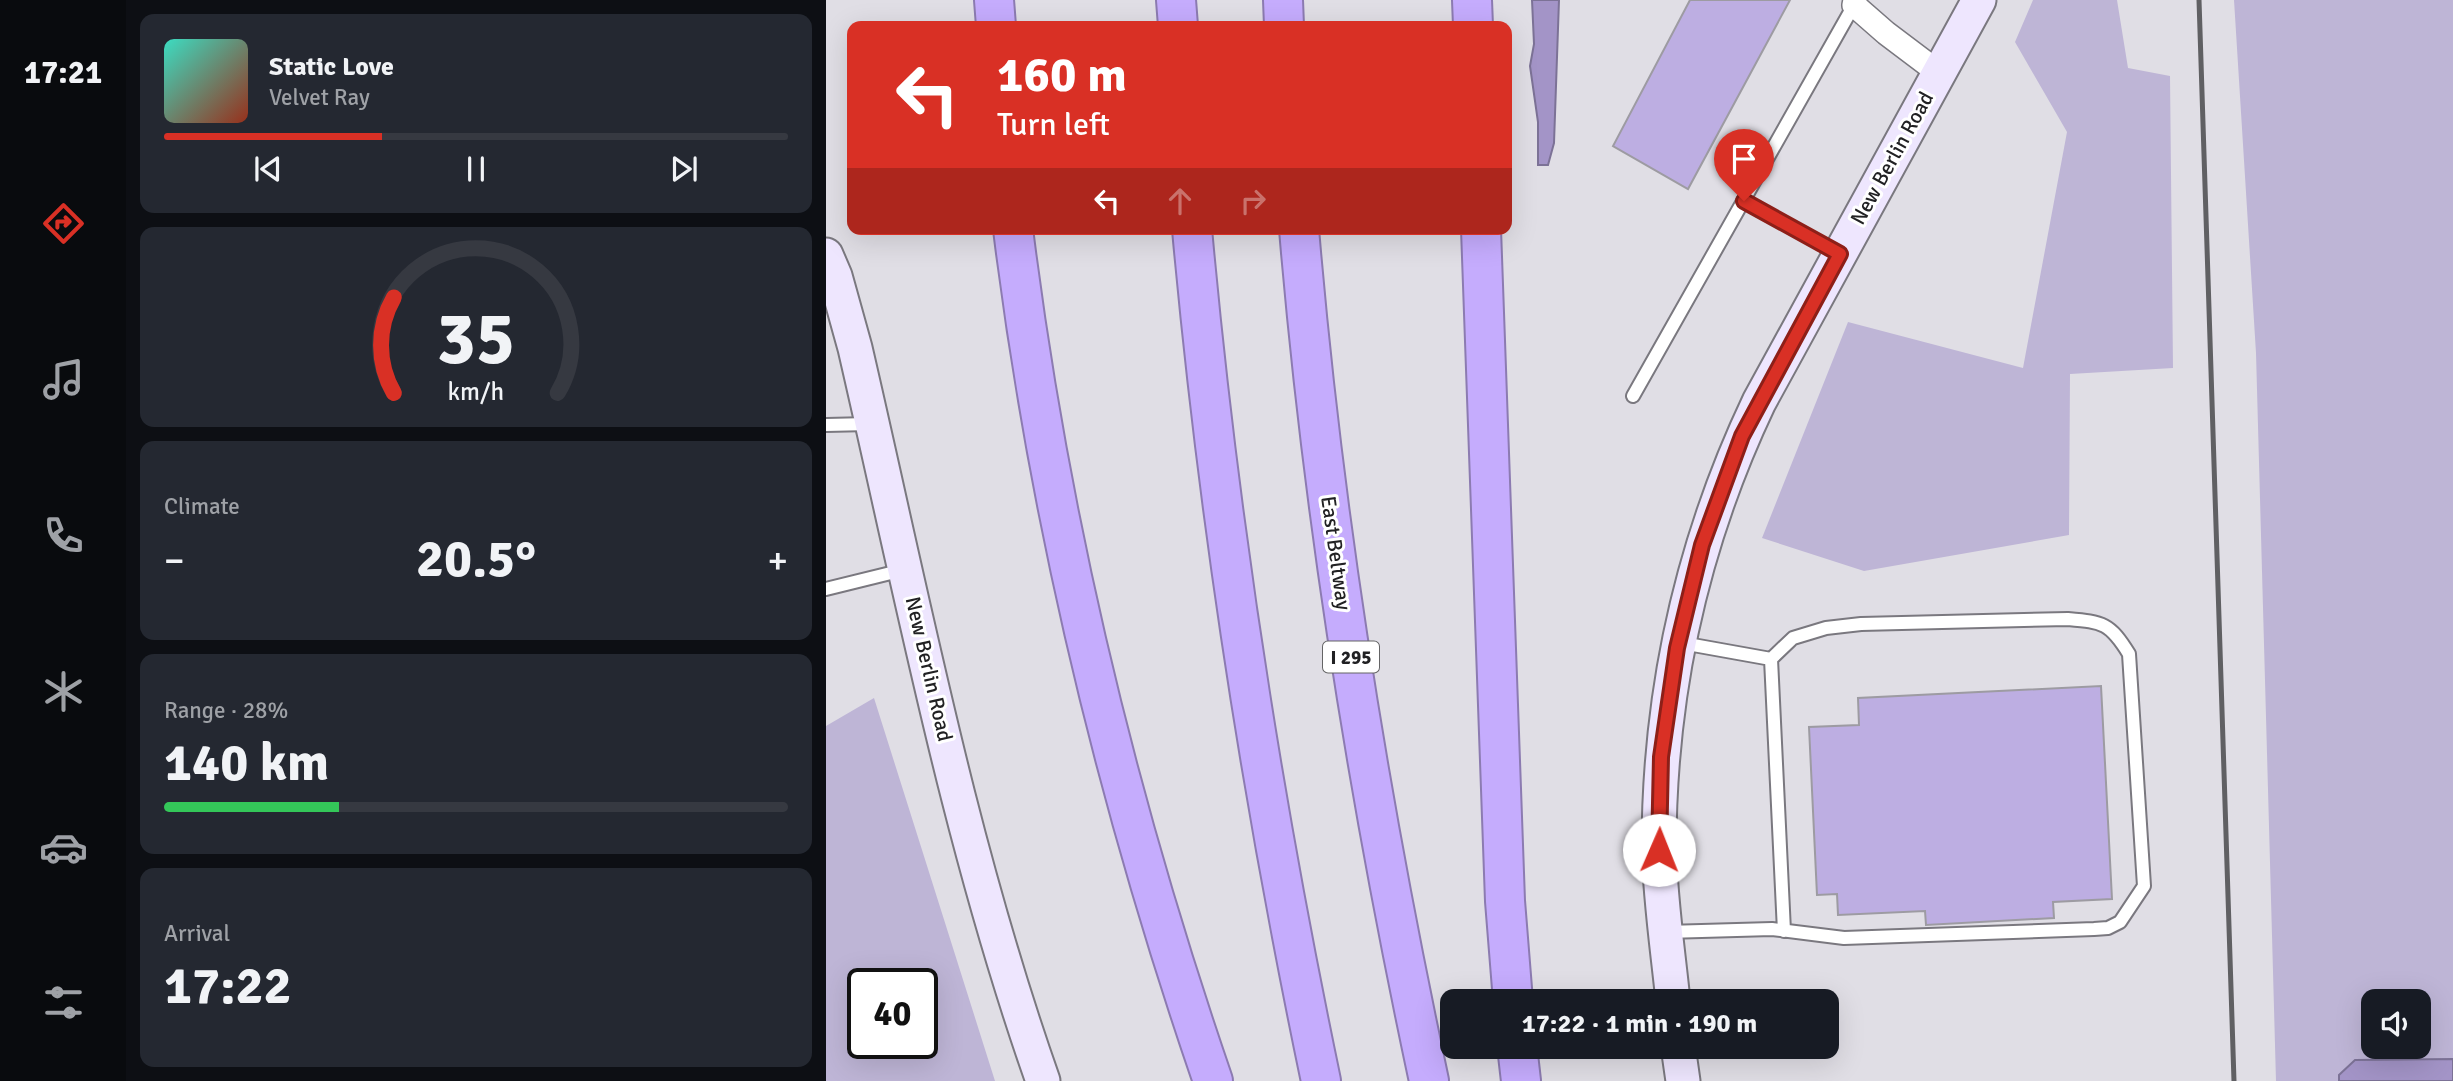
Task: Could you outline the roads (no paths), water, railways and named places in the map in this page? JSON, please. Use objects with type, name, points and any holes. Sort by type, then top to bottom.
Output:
[{"type":"highway","points":[[1176,0],[1178,21]]},
{"type":"highway","points":[[1283,0],[1284,21]]},
{"type":"highway","points":[[1472,0],[1473,21]]},
{"type":"highway","points":[[1014,235],[1048,454],[1090,654],[1155,903],[1213,1081]]},
{"type":"highway","points":[[1193,235],[1214,451],[1255,736],[1271,831],[1321,1081]]},
{"type":"highway","name":"East Beltway","points":[[1300,235],[1322,454],[1346,630],[1381,836],[1429,1081]]},
{"type":"highway","points":[[1481,235],[1505,901],[1512,989]]},
{"type":"highway","points":[[1518,1059],[1521,1081]]},
{"type":"street","name":"New Berlin Road","points":[[1673,989],[1659,850],[1661,757],[1678,643],[1702,545],[1734,453],[1759,402],[1979,0]]},
{"type":"street","points":[[1855,2],[1886,33],[1939,73]]},
{"type":"street","name":"New Berlin Road","points":[[826,255],[835,276],[873,424],[957,796],[995,930],[1043,1081]]},
{"type":"street","points":[[1680,1059],[1683,1081]]},
{"type":"lane","points":[[1633,396],[1855,2]]},
{"type":"lane","points":[[1744,201],[1840,254]]},
{"type":"lane","points":[[826,425],[873,424]]},
{"type":"lane","points":[[826,589],[906,569]]},
{"type":"lane","points":[[1666,932],[1772,929],[1784,931],[1844,938],[2108,928],[2120,922],[2144,886],[2129,654],[2117,633],[2095,622],[2068,619],[1861,624],[1826,628],[1793,638],[1771,659],[1784,931]]},
{"type":"lane","points":[[1678,643],[1771,659]]},
{"type":"railway","points":[[2199,0],[2234,1081]]}]
